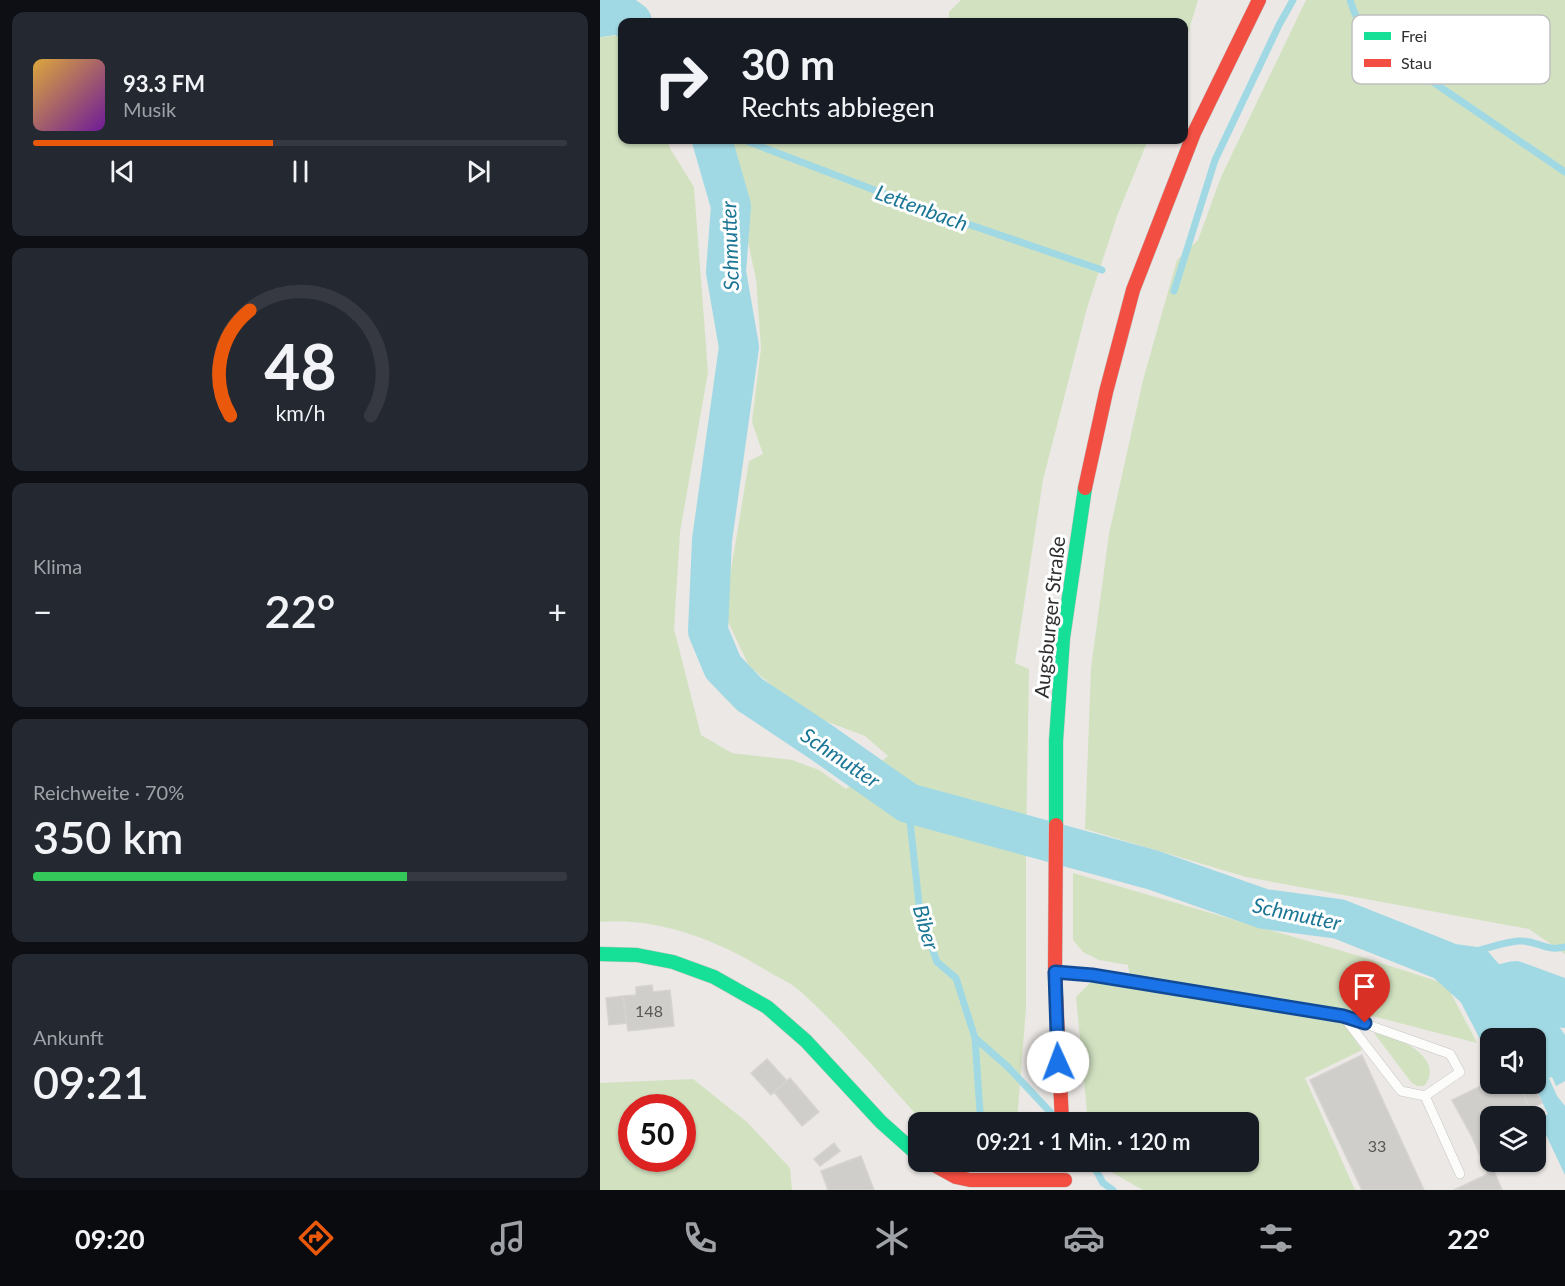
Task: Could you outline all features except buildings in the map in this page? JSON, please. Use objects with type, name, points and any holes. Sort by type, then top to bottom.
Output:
[{"type":"main road","name":"Augsburger Straße","points":[[1061,1112],[1055,972],[1056,741],[1063,638],[1083,496],[1106,392],[1133,290],[1194,134],[1258,0]]},
{"type":"main road","points":[[600,954],[637,955],[673,962],[714,977],[767,1007],[806,1041],[881,1122],[908,1146]]},
{"type":"main road","points":[[946,1172],[956,1178],[970,1180],[1065,1185]]},
{"type":"lane","points":[[1055,972],[1092,975],[1343,1016],[1450,1054],[1460,1072],[1425,1096],[1401,1091],[1343,1016]]},
{"type":"lane","points":[[1425,1096],[1461,1174]]},
{"type":"green space","points":[[961,0],[1198,0],[1188,34],[1188,18],[949,18],[949,12]]},
{"type":"green space","points":[[1306,0],[1565,0],[1565,954],[1529,929],[1246,877],[1085,829],[1091,668],[1109,534],[1143,380],[1177,260],[1198,240],[1221,177]]},
{"type":"green space","points":[[618,35],[618,144],[669,144],[694,187],[708,372],[680,532],[674,629],[701,735],[732,753],[792,760],[819,770],[846,789],[888,756],[865,736],[815,717],[783,695],[749,666],[724,613],[749,461],[763,454],[752,422],[761,348],[756,279],[727,144],[1146,144],[1117,216],[1087,308],[1043,480],[1015,663],[1029,669],[1026,1008],[1018,1112],[914,1112],[832,1022],[789,983],[730,950],[688,934],[644,923],[600,922],[600,37]]},
{"type":"green space","points":[[1073,873],[1356,955],[1446,984],[1477,1043],[1372,1016],[1353,1037],[1362,1050],[1305,1078],[1355,1190],[1143,1190],[1112,1172],[1259,1172],[1259,1112],[1087,1112],[1076,997],[1092,981],[1132,986],[1128,965],[1099,960],[1083,952],[1073,940]]},
{"type":"green space","points":[[1374,1033],[1406,1043],[1424,1057],[1429,1066],[1429,1076],[1424,1086],[1417,1086],[1411,1082]]},
{"type":"green space","points":[[693,1079],[747,1122],[790,1168],[792,1190],[600,1190],[600,1083]]},
{"type":"water","points":[[1455,944],[1485,948],[1551,1015],[1565,1035],[1565,1081],[1556,1086],[1552,1077],[1549,1078],[1557,1096],[1565,1106],[1565,1175],[1546,1135],[1546,1115],[1548,1114],[1538,1094],[1546,1094],[1546,1028],[1483,1028],[1466,1004],[1458,986],[1442,973],[1445,952]]},
{"type":"waterway","name":"Lettenbach","points":[[1174,291],[1215,160],[1293,0]]},
{"type":"waterway","name":"Lettenbach","points":[[1350,0],[1356,15]]},
{"type":"waterway","name":"Schmutter","points":[[600,17],[621,14],[626,18]]},
{"type":"waterway","name":"Lettenbach","points":[[1436,84],[1565,172]]},
{"type":"waterway","name":"Schmutter","points":[[713,144],[731,206],[726,272],[739,347],[712,540],[708,631],[723,667],[749,694],[908,803],[1153,870],[1264,909],[1339,919],[1445,961],[1477,990],[1497,1028]]},
{"type":"waterway","name":"Lettenbach","points":[[754,144],[924,209],[1102,270]]},
{"type":"waterway","name":"Biber","points":[[908,803],[920,913],[937,962],[956,978],[975,1038],[980,1112]]},
{"type":"waterway","points":[[1477,951],[1519,941],[1552,948],[1565,947]]},
{"type":"waterway","name":"Schmutter","points":[[1486,1002],[1477,990],[1515,981],[1559,997],[1565,1008]]},
{"type":"waterway","points":[[975,1038],[1007,1066],[1050,1112]]},
{"type":"waterway","points":[[1097,1172],[1103,1183],[1113,1190]]},
{"type":"traffic: fast","points":[[1056,825],[1056,741],[1063,638],[1085,488]]},
{"type":"traffic: fast","points":[[600,954],[637,955],[673,962],[714,977],[767,1007],[806,1041],[881,1122],[908,1146]]},
{"type":"traffic: jam","points":[[1085,488],[1106,392],[1133,290],[1194,133],[1259,0]]},
{"type":"traffic: jam","points":[[1056,825],[1055,972],[1062,1112]]},
{"type":"traffic: jam","points":[[947,1172],[970,1180],[1065,1180]]},
{"type":"route","points":[[1058,1062],[1055,972],[1092,975],[1343,1016],[1365,1023]]}]
